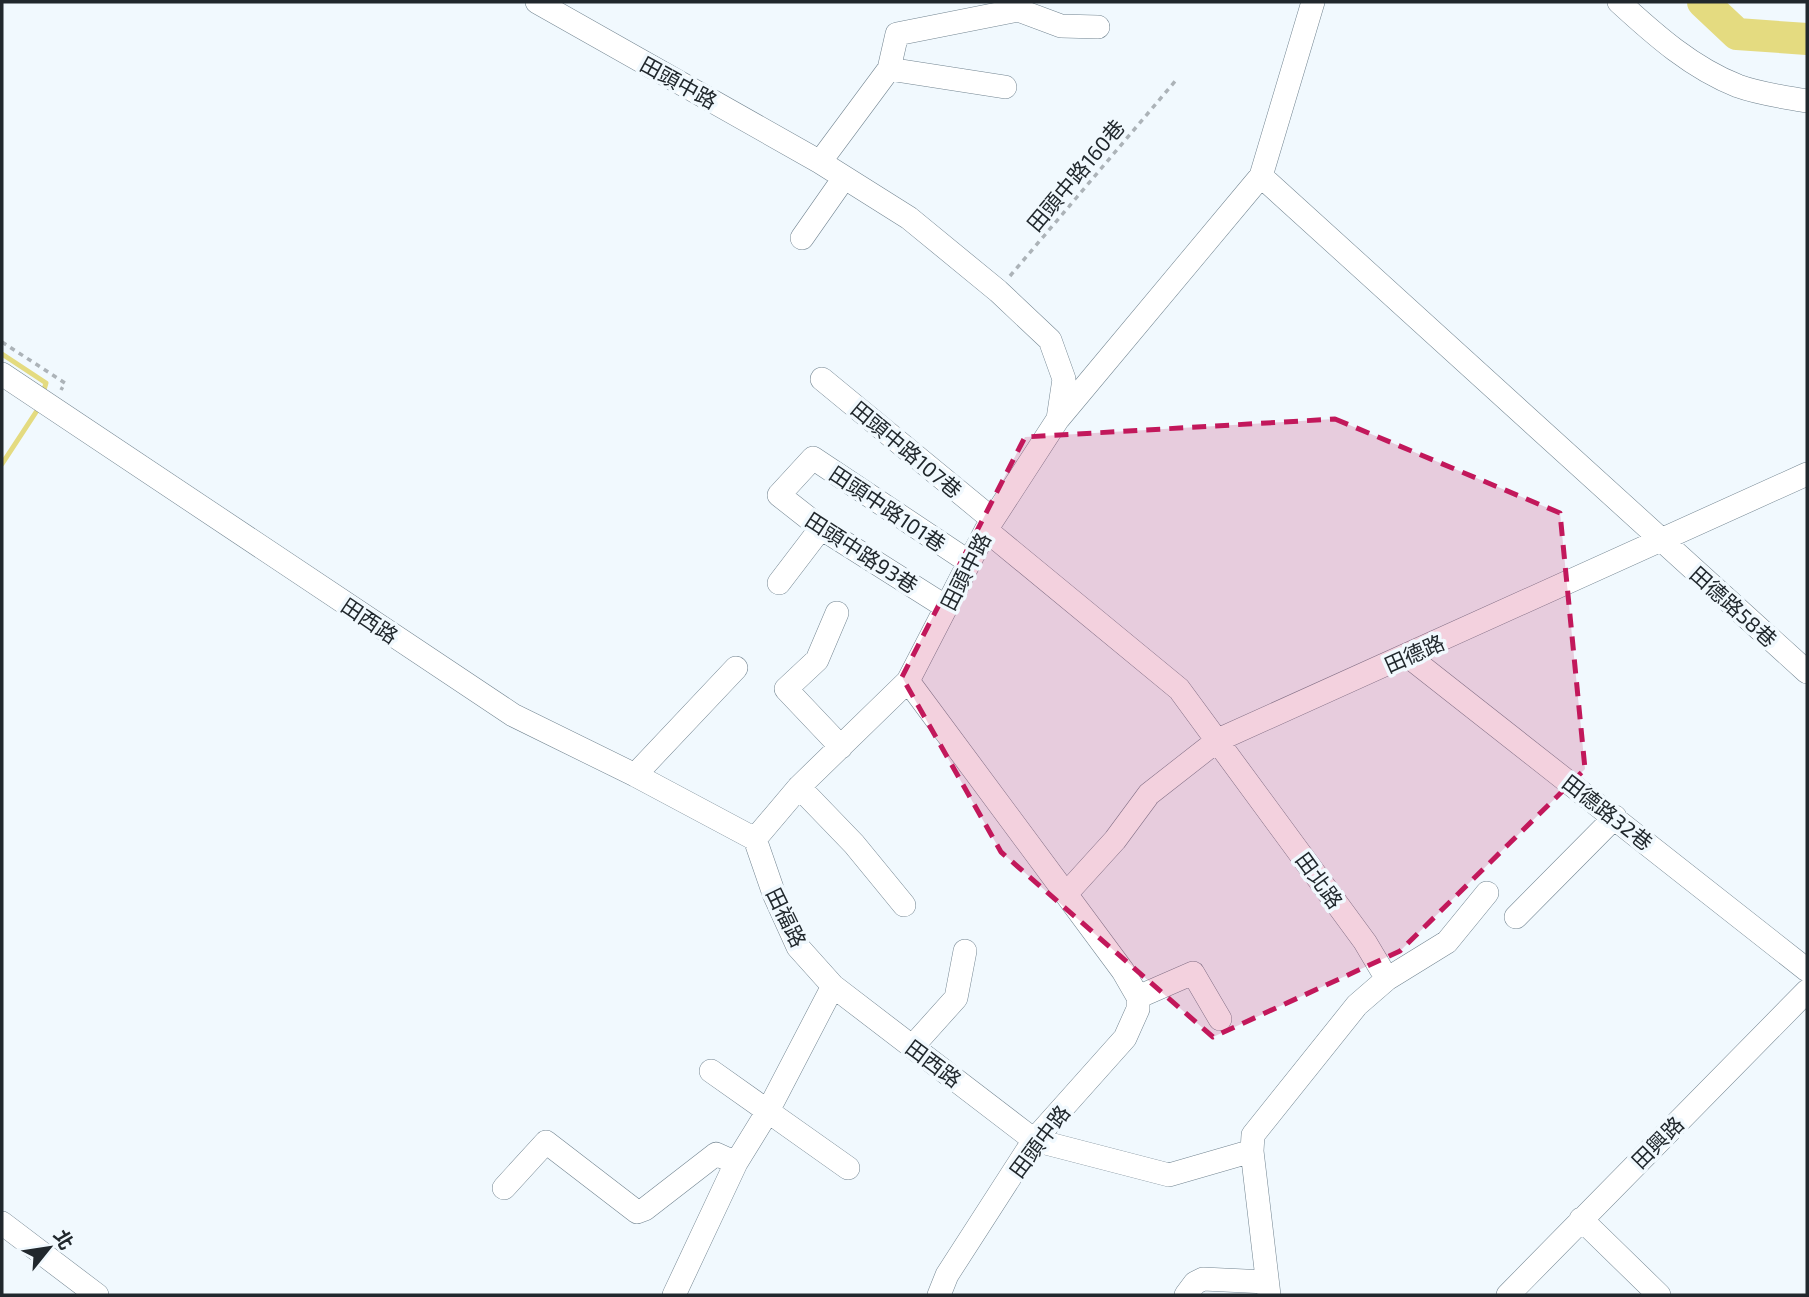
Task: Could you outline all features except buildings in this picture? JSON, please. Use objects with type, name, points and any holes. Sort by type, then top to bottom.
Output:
[{"type":"street","name":"田頭中路","points":[[537,2],[820,162],[909,218],[998,291],[1050,340],[1064,379],[1058,419],[989,525],[908,681]]},
{"type":"street","points":[[1058,419],[1261,176],[1313,2]]},
{"type":"street","points":[[1619,2],[1674,50],[1703,68],[1738,86],[1807,101]]},
{"type":"street","points":[[820,162],[889,69],[897,34],[1018,10],[1061,26],[1098,27]]},
{"type":"street","points":[[889,69],[1005,87]]},
{"type":"street","name":"田德路58巷","points":[[1261,176],[1807,672]]},
{"type":"street","points":[[802,238],[844,178]]},
{"type":"street","name":"田西路","points":[[2,374],[513,715],[635,775],[755,839]]},
{"type":"street","name":"田頭中路107巷","points":[[822,379],[989,525]]},
{"type":"street","name":"田頭中路101巷","points":[[779,495],[813,458],[969,562]]},
{"type":"street","name":"田德路","points":[[1066,894],[1115,840],[1149,794],[1219,740],[1807,474]]},
{"type":"street","name":"田頭中路93巷","points":[[779,495],[821,528],[946,607]]},
{"type":"street","name":"田北路","points":[[989,525],[1179,689],[1366,942],[1387,979]]},
{"type":"street","points":[[779,583],[821,528]]},
{"type":"street","points":[[837,613],[817,660],[786,690],[841,747]]},
{"type":"street","name":"田德路32巷","points":[[1408,656],[1807,970]]},
{"type":"street","points":[[635,775],[736,668]]},
{"type":"street","points":[[755,839],[799,787],[908,681],[1123,971],[1138,997],[1193,973],[1220,1019]]},
{"type":"street","points":[[799,787],[854,844],[904,905]]},
{"type":"street","points":[[1516,917],[1615,817]]},
{"type":"street","name":"田福路","points":[[755,839],[774,894],[798,947],[833,986]]},
{"type":"street","points":[[1186,1295],[1195,1283],[1203,1279],[1268,1288],[1252,1151],[1253,1135],[1357,1005],[1387,979],[1447,942],[1487,893]]},
{"type":"street","points":[[912,1047],[956,998],[965,951]]},
{"type":"street","points":[[674,1295],[736,1163],[768,1111],[833,986]]},
{"type":"street","name":"田西路","points":[[833,986],[1034,1140]]},
{"type":"street","name":"田興路","points":[[1508,1295],[1807,991]]},
{"type":"street","name":"田頭中路","points":[[939,1295],[947,1275],[1034,1140],[1125,1038],[1138,1009],[1138,997]]},
{"type":"street","points":[[711,1071],[848,1168]]},
{"type":"street","points":[[1034,1140],[1169,1175],[1252,1151]]},
{"type":"street","points":[[504,1188],[547,1142],[637,1212],[646,1209],[716,1154],[736,1163]]},
{"type":"street","points":[[1581,1219],[1659,1295]]},
{"type":"street","points":[[2,1223],[97,1295]]},
{"type":"path","name":"田頭中路160巷","points":[[998,291],[1177,79]]},
{"type":"path","points":[[2,342],[65,383],[52,408]]},
{"type":"highlighted area","points":[[1335,419],[1560,513],[1585,769],[1400,951],[1213,1037],[1001,852],[902,677],[1025,437]]},
{"type":"waterway","points":[[1703,2],[1737,34],[1807,39]]},
{"type":"waterway","points":[[2,354],[46,383],[43,393]]},
{"type":"waterway","points":[[2,464],[40,406]]}]
